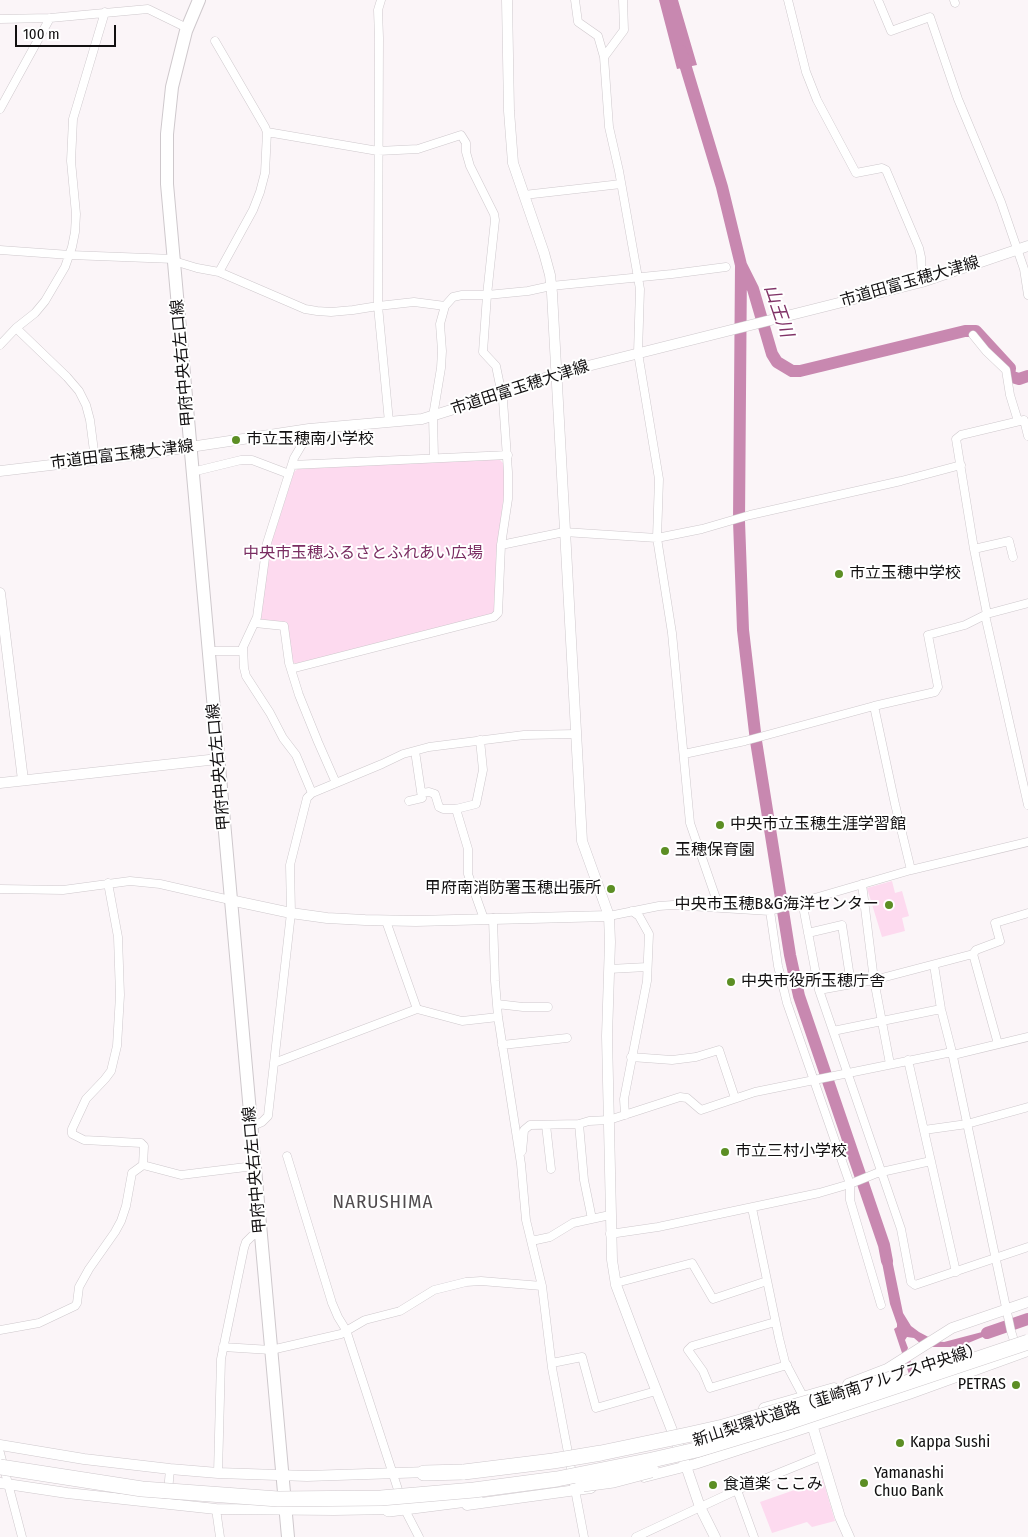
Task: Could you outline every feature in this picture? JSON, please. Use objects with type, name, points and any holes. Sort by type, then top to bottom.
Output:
[{"type":"highway","name":"新山梨環状道路（韮崎南アルプス中央線）","points":[[230,1496],[442,1485],[526,1474],[650,1452],[698,1441],[787,1414],[1028,1332]]},
{"type":"highway","name":"新山梨環状道路（韮崎南アルプス中央線）","points":[[0,1467],[142,1489],[230,1496],[297,1499],[381,1498],[474,1490],[534,1482],[652,1460],[704,1447],[792,1422],[1025,1349]]},
{"type":"highway","points":[[424,1473],[464,1472],[553,1461],[651,1443],[723,1427],[894,1378]]},
{"type":"highway","points":[[398,1508],[581,1485],[644,1472],[706,1454],[792,1422]]},
{"type":"main road","name":"甲府中央右左口線","points":[[199,0],[187,28],[175,72],[168,116],[167,184],[288,1537]]},
{"type":"street","points":[[381,0],[378,10],[378,306],[389,422]]},
{"type":"street","points":[[507,0],[511,148],[516,174],[544,253],[552,286],[582,842],[609,916],[607,1036],[612,1260],[616,1283],[656,1391],[700,1507],[715,1537]]},
{"type":"street","points":[[575,0],[578,22],[598,36],[604,57],[609,128],[622,184],[640,289],[638,353],[658,479],[657,538],[672,634],[690,823],[720,907]]},
{"type":"street","points":[[604,57],[624,30],[623,0]]},
{"type":"street","points":[[788,0],[806,72],[817,100],[856,173],[882,168],[886,170],[919,248],[922,282]]},
{"type":"street","points":[[878,0],[891,31],[930,17],[958,99],[1001,202],[1024,269],[1028,295]]},
{"type":"street","points":[[0,19],[50,18],[148,9],[187,28]]},
{"type":"street","points":[[0,345],[46,301],[70,255],[75,232],[76,214],[71,161],[72,118],[105,12]]},
{"type":"street","points":[[0,109],[50,18]]},
{"type":"street","points":[[215,41],[265,127],[266,132],[266,173],[260,192],[253,210],[219,272]]},
{"type":"street","points":[[266,132],[378,151],[418,150],[461,136],[466,144],[470,166],[494,214],[495,220],[483,352],[496,366],[502,394],[508,455],[508,499],[501,545],[498,613],[494,617],[291,669]]},
{"type":"street","points":[[524,195],[622,184]]},
{"type":"street","name":"市道田富玉穂大津線","points":[[0,471],[309,430],[422,419],[502,394],[556,374],[922,282],[1028,246]]},
{"type":"street","points":[[0,250],[174,260],[197,268],[219,272],[311,310],[331,312],[414,302],[445,306]]},
{"type":"street","points":[[434,458],[433,416],[442,368],[440,324],[445,306],[453,297],[528,291],[552,286],[726,267]]},
{"type":"street","points":[[16,328],[67,376],[79,391],[86,404],[90,420],[95,459]]},
{"type":"street","points":[[973,336],[1006,370],[1010,395],[1023,420],[1028,436]]},
{"type":"street","points":[[1023,420],[960,435],[956,439],[986,615],[1028,805]]},
{"type":"street","points":[[309,430],[292,465],[267,543],[257,617],[243,647],[243,651],[246,676],[270,713],[283,738],[296,755],[312,793]]},
{"type":"street","points":[[292,465],[508,455]]},
{"type":"street","points":[[192,472],[241,460],[252,460],[289,474]]},
{"type":"street","points":[[501,545],[564,532],[657,538],[901,481],[960,465]]},
{"type":"street","points":[[974,549],[1009,541],[1013,557]]},
{"type":"street","points":[[0,593],[23,780]]},
{"type":"street","points":[[684,754],[765,736],[874,706],[935,692],[938,687],[928,635],[965,625],[986,615],[1028,603]]},
{"type":"street","points":[[255,623],[284,626],[291,669],[299,695],[336,783]]},
{"type":"street","points":[[209,651],[243,651]]},
{"type":"street","points":[[874,706],[911,870]]},
{"type":"street","points":[[250,1127],[262,1122],[268,1116],[291,913],[290,865],[307,798],[312,793],[403,754],[429,747],[524,735],[576,734]]},
{"type":"street","points":[[422,792],[434,794],[439,807],[443,809],[456,809],[476,804],[483,770],[480,740]]},
{"type":"street","points":[[409,801],[422,798],[416,751]]},
{"type":"street","points":[[0,783],[218,759]]},
{"type":"street","points":[[456,809],[468,849],[468,874],[488,918],[498,1016],[521,1164],[526,1220],[542,1286],[552,1363],[584,1537]]},
{"type":"street","points":[[0,889],[63,890],[108,883],[145,882],[214,895],[291,913],[327,918],[386,921],[609,916],[673,905],[770,911],[911,870],[1028,842]]},
{"type":"street","points":[[108,883],[118,937],[120,995],[117,1046],[111,1071],[86,1099],[72,1129],[72,1134],[84,1140],[141,1143],[144,1146],[143,1165]]},
{"type":"street","points":[[862,884],[874,980],[890,1064]]},
{"type":"street","points":[[802,901],[818,990],[901,1229],[911,1282],[915,1285],[1028,1248]]},
{"type":"street","points":[[625,1115],[624,1099],[646,981],[649,934],[639,916],[632,911]]},
{"type":"street","points":[[770,911],[778,966],[787,1003],[813,1080],[852,1183],[850,1200],[881,1305]]},
{"type":"street","points":[[818,990],[874,980],[973,954],[976,950],[1000,941],[995,923],[1028,913]]},
{"type":"street","points":[[386,921],[417,1009]]},
{"type":"street","points":[[808,933],[842,925],[850,984]]},
{"type":"street","points":[[973,954],[998,1044]]},
{"type":"street","points":[[4,1483],[68,1493],[216,1509],[285,1510],[398,1508],[469,1504],[575,1491],[627,1481],[686,1466],[918,1391],[1025,1349],[1011,1332],[941,1008],[934,965]]},
{"type":"street","points":[[609,969],[647,967]]},
{"type":"street","points":[[497,1004],[548,1007]]},
{"type":"street","points":[[833,1031],[941,1008]]},
{"type":"street","points":[[274,1063],[417,1009],[462,1021],[498,1016]]},
{"type":"street","points":[[521,1164],[524,1130],[530,1126],[579,1124],[589,1121],[609,1120],[680,1097],[686,1098],[701,1110],[754,1092],[1028,1037]]},
{"type":"street","points":[[502,1045],[568,1038]]},
{"type":"street","points":[[631,1057],[672,1060],[696,1057],[719,1050],[735,1098]]},
{"type":"street","points":[[908,1060],[956,1272]]},
{"type":"street","points":[[924,1130],[966,1124],[1028,1107]]},
{"type":"street","points":[[579,1124],[584,1180],[592,1219]]},
{"type":"street","points":[[546,1125],[551,1169]]},
{"type":"street","points":[[287,1156],[332,1303],[346,1330],[392,1474],[398,1508],[419,1537]]},
{"type":"street","points":[[610,1234],[658,1227],[752,1208],[852,1183],[882,1172],[930,1161]]},
{"type":"street","points":[[143,1165],[182,1175],[254,1166]]},
{"type":"street","points":[[0,1330],[39,1323],[75,1306],[78,1287],[116,1232],[121,1221],[126,1206],[132,1173],[143,1165]]},
{"type":"street","points":[[752,1208],[775,1322],[787,1365],[802,1396],[840,1517],[850,1537]]},
{"type":"street","points":[[531,1239],[536,1240],[550,1237],[573,1223],[610,1215]]},
{"type":"street","points":[[218,1472],[221,1359],[223,1347],[246,1242],[252,1236],[261,1233]]},
{"type":"street","points":[[616,1283],[692,1263],[713,1299],[767,1281]]},
{"type":"street","points":[[223,1347],[271,1350],[341,1334],[365,1320],[400,1311],[434,1290],[449,1285],[481,1281],[542,1286]]},
{"type":"street","points":[[0,1445],[84,1459],[170,1469],[307,1476],[424,1473],[568,1453],[672,1432],[862,1380],[898,1362],[948,1331],[1028,1302]]},
{"type":"street","points":[[775,1322],[692,1346],[688,1350],[703,1371],[710,1388],[787,1365]]},
{"type":"street","points":[[552,1363],[582,1357],[596,1408],[656,1391]]},
{"type":"street","points":[[0,1453],[4,1483],[22,1537]]},
{"type":"street","points":[[636,1537],[737,1490],[821,1456]]},
{"type":"street","points":[[167,1504],[170,1469]]},
{"type":"street","points":[[737,1490],[754,1537]]},
{"type":"street","points":[[216,1509],[218,1536]]},
{"type":"street","points":[[654,1529],[659,1537]]},
{"type":"green space","name":"中央市玉穂ふるさとふれあい広場","points":[[499,459],[505,465],[504,494],[497,550],[493,614],[297,664],[292,662],[287,622],[261,620],[260,615],[270,547],[294,472],[299,468]]},
{"type":"green space","name":"中央市玉穂B&G海洋センター","points":[[892,881],[895,893],[902,891],[909,916],[902,918],[905,931],[882,937],[867,888]]},
{"type":"green space","points":[[823,1480],[835,1521],[812,1527],[807,1522],[772,1533],[760,1502]]},
{"type":"shaded area","points":[[659,0],[678,0],[697,65],[677,69]]},
{"type":"shaded area","points":[[889,1245],[903,1313],[911,1326],[919,1332],[936,1341],[944,1342],[1001,1327],[1002,1329],[961,1346],[950,1347],[930,1347],[921,1344],[914,1338],[907,1337],[905,1340],[907,1350],[914,1372],[909,1374],[894,1329],[897,1327],[897,1324],[890,1304],[879,1247]]},
{"type":"waterway","name":"山王川","points":[[681,51],[722,187],[741,265],[753,289],[772,354],[777,362],[792,371],[800,371],[965,331],[976,331],[1010,368],[1009,376],[1019,379],[1028,376]]},
{"type":"waterway","points":[[741,265],[739,521],[743,630],[756,741],[790,955],[799,996],[884,1245],[887,1261]]},
{"type":"waterway","points":[[987,1333],[1028,1319]]},
{"type":"place","name":"市立玉穂南小学校","points":[[236,440]]},
{"type":"place","name":"市立玉穂中学校","points":[[839,574]]},
{"type":"place","name":"中央市立玉穂生涯学習館","points":[[720,825]]},
{"type":"place","name":"玉穂保育園","points":[[665,851]]},
{"type":"place","name":"甲府南消防署玉穂出張所","points":[[611,889]]},
{"type":"place","name":"中央市玉穂B&G海洋センター","points":[[889,905]]},
{"type":"place","name":"中央市役所玉穂庁舎","points":[[731,982]]},
{"type":"place","name":"市立三村小学校","points":[[725,1152]]},
{"type":"place","name":"PETRAS","points":[[1016,1385]]},
{"type":"place","name":"Kappa Sushi","points":[[900,1443]]},
{"type":"place","name":"Yamanashi Chuo Bank","points":[[864,1483]]},
{"type":"place","name":"食道楽 ここみ","points":[[713,1485]]},
{"type":"district","name":"NARUSHIMA","points":[[383,1203]]}]
